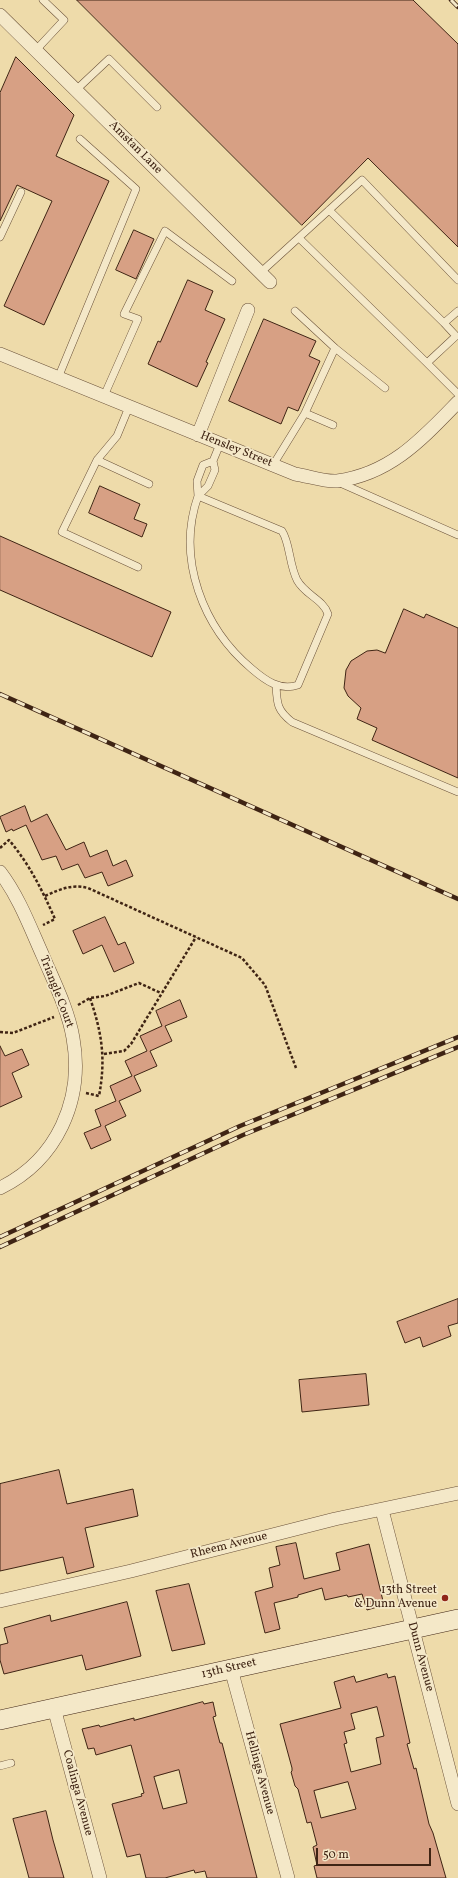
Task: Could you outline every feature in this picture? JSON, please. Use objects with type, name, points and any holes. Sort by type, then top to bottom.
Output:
[{"type":"main road","name":"13th Street","points":[[0,1720],[458,1619]]},
{"type":"street","name":"Amstan Lane","points":[[0,15],[270,282]]},
{"type":"street","points":[[198,435],[248,310]]},
{"type":"street","name":"Hensley Street","points":[[0,354],[295,474],[336,481],[378,470],[391,462],[416,445],[458,402]]},
{"type":"street","name":"Triangle Court","points":[[0,872],[8,883],[31,930],[66,1012],[73,1038],[75,1066],[74,1090],[63,1127],[42,1157],[8,1184],[0,1188]]},
{"type":"street","name":"Rheem Avenue","points":[[0,1601],[130,1571],[335,1519],[458,1493]]},
{"type":"street","name":"Dunn Avenue","points":[[382,1510],[458,1804]]},
{"type":"street","name":"Hellings Avenue","points":[[231,1669],[288,1878]]},
{"type":"street","name":"Coalinga Avenue","points":[[54,1708],[100,1878]]},
{"type":"lane","points":[[36,50],[64,20],[43,0]]},
{"type":"lane","points":[[76,90],[109,59],[157,107]]},
{"type":"lane","points":[[58,378],[136,190],[80,139]]},
{"type":"lane","points":[[260,273],[362,180],[458,280]]},
{"type":"lane","points":[[0,237],[21,192]]},
{"type":"lane","points":[[329,210],[456,336],[427,364]]},
{"type":"lane","points":[[104,396],[138,320],[124,314],[165,232],[232,281]]},
{"type":"lane","points":[[299,238],[458,394]]},
{"type":"lane","points":[[295,311],[335,348],[385,388]]},
{"type":"lane","points":[[444,323],[458,311]]},
{"type":"lane","points":[[273,465],[305,413],[335,348]]},
{"type":"lane","points":[[129,407],[117,436],[97,460],[62,532],[138,567]]},
{"type":"lane","points":[[305,413],[333,425]]},
{"type":"lane","points":[[198,496],[208,486],[215,470],[213,461],[220,444]]},
{"type":"lane","points":[[97,460],[149,484]]},
{"type":"lane","points":[[198,496],[282,531],[287,538],[290,565],[298,582],[310,596],[325,606],[328,614],[298,685],[288,688],[276,685],[259,675],[238,657],[220,636],[206,613],[198,591],[193,569],[191,523],[198,496],[197,481],[204,465],[213,461]]},
{"type":"lane","points":[[336,481],[458,535]]},
{"type":"lane","points":[[276,685],[277,701],[282,714],[292,722],[458,792]]},
{"type":"lane","points":[[0,1766],[11,1763]]},
{"type":"path","points":[[0,848],[9,840],[30,867],[55,919],[31,930]]},
{"type":"path","points":[[45,896],[66,887],[76,886],[88,888],[242,958],[265,985],[296,1068]]},
{"type":"path","points":[[104,1054],[124,1051],[131,1044],[196,937]]},
{"type":"path","points":[[0,1032],[13,1033],[66,1012],[90,998],[106,996],[139,983],[161,993]]},
{"type":"path","points":[[74,1090],[99,1096],[103,1074],[104,1054],[100,1031],[90,998]]},
{"type":"building","points":[[77,0],[413,0],[458,44],[458,247],[368,158],[302,225]]},
{"type":"building","points":[[16,57],[74,115],[56,156],[109,181],[44,325],[4,306],[52,201],[17,185],[0,221],[0,93]]},
{"type":"building","points":[[134,230],[154,239],[136,279],[116,270]]},
{"type":"building","points":[[188,280],[213,291],[205,310],[225,319],[197,387],[148,364],[158,341],[160,342]]},
{"type":"building","points":[[264,319],[316,341],[309,356],[320,361],[298,411],[288,407],[281,424],[229,401]]},
{"type":"building","points":[[100,486],[140,504],[134,519],[147,524],[142,537],[89,513]]},
{"type":"building","points":[[0,536],[171,612],[152,657],[0,590]]},
{"type":"building","points":[[404,609],[424,618],[426,614],[458,628],[458,778],[372,740],[377,728],[357,719],[361,708],[348,696],[344,688],[346,670],[351,661],[367,651],[377,650],[385,653]]},
{"type":"building","points":[[25,806],[31,822],[47,814],[66,850],[84,842],[90,857],[107,850],[113,866],[126,860],[133,876],[108,886],[102,872],[85,878],[78,864],[62,870],[56,856],[42,860],[26,825],[13,831],[12,829],[6,832],[0,817]]},
{"type":"building","points":[[105,917],[118,945],[125,942],[134,963],[114,972],[102,945],[83,954],[73,931]]},
{"type":"building","points":[[180,1000],[187,1017],[165,1026],[172,1041],[150,1051],[157,1066],[134,1076],[141,1091],[119,1101],[126,1116],[105,1126],[111,1140],[91,1149],[84,1133],[101,1126],[95,1110],[116,1101],[110,1086],[132,1076],[125,1061],[147,1051],[140,1036],[162,1026],[156,1011]]},
{"type":"building","points":[[0,1046],[5,1056],[22,1049],[29,1065],[12,1073],[22,1097],[0,1107]]},
{"type":"building","points":[[458,1299],[458,1323],[448,1326],[451,1336],[423,1347],[420,1337],[405,1343],[397,1322]]},
{"type":"building","points":[[366,1374],[369,1405],[302,1412],[299,1380]]},
{"type":"building","points":[[59,1470],[67,1504],[133,1489],[138,1516],[85,1528],[94,1567],[67,1574],[63,1557],[0,1571],[0,1484]]},
{"type":"building","points":[[296,1543],[304,1579],[340,1570],[336,1553],[369,1544],[384,1605],[367,1610],[362,1594],[348,1597],[347,1595],[325,1600],[322,1588],[298,1595],[298,1597],[274,1603],[280,1629],[265,1633],[255,1592],[273,1587],[269,1568],[280,1565],[276,1547]]},
{"type":"building","points":[[189,1584],[205,1644],[172,1651],[156,1591]]},
{"type":"building","points":[[127,1602],[141,1656],[86,1670],[82,1655],[4,1674],[0,1660],[0,1645],[8,1643],[4,1628],[50,1615],[51,1621]]},
{"type":"building","points":[[387,1674],[388,1678],[395,1676],[410,1743],[407,1744],[414,1769],[416,1768],[429,1824],[446,1878],[317,1878],[314,1866],[317,1865],[313,1847],[317,1845],[311,1822],[307,1823],[298,1789],[295,1786],[291,1772],[292,1768],[280,1724],[341,1708],[334,1682],[354,1676],[356,1682]],"holes":[[[377,1707],[384,1736],[376,1738],[381,1764],[351,1772],[344,1744],[347,1743],[344,1732],[355,1729],[351,1714]],[[348,1782],[356,1809],[321,1818],[314,1791]]]},
{"type":"building","points":[[203,1702],[204,1704],[213,1702],[216,1716],[213,1717],[220,1743],[222,1743],[257,1878],[207,1878],[205,1871],[195,1873],[194,1870],[165,1878],[146,1878],[140,1854],[127,1857],[112,1804],[142,1796],[141,1794],[144,1793],[131,1745],[96,1755],[94,1748],[88,1749],[82,1729],[99,1725],[100,1727],[134,1718],[134,1720]],"holes":[[[179,1770],[187,1803],[163,1809],[154,1777]]]},
{"type":"building","points":[[46,1811],[64,1878],[29,1878],[13,1819]]},
{"type":"railway","points":[[451,0],[458,7]]},
{"type":"railway","points":[[0,694],[458,899]]},
{"type":"railway","points":[[0,1237],[240,1126],[458,1037]]},
{"type":"railway","points":[[0,1247],[243,1135],[458,1047]]},
{"type":"place","name":"13th Street & Dunn Avenue","points":[[445,1598]]}]
